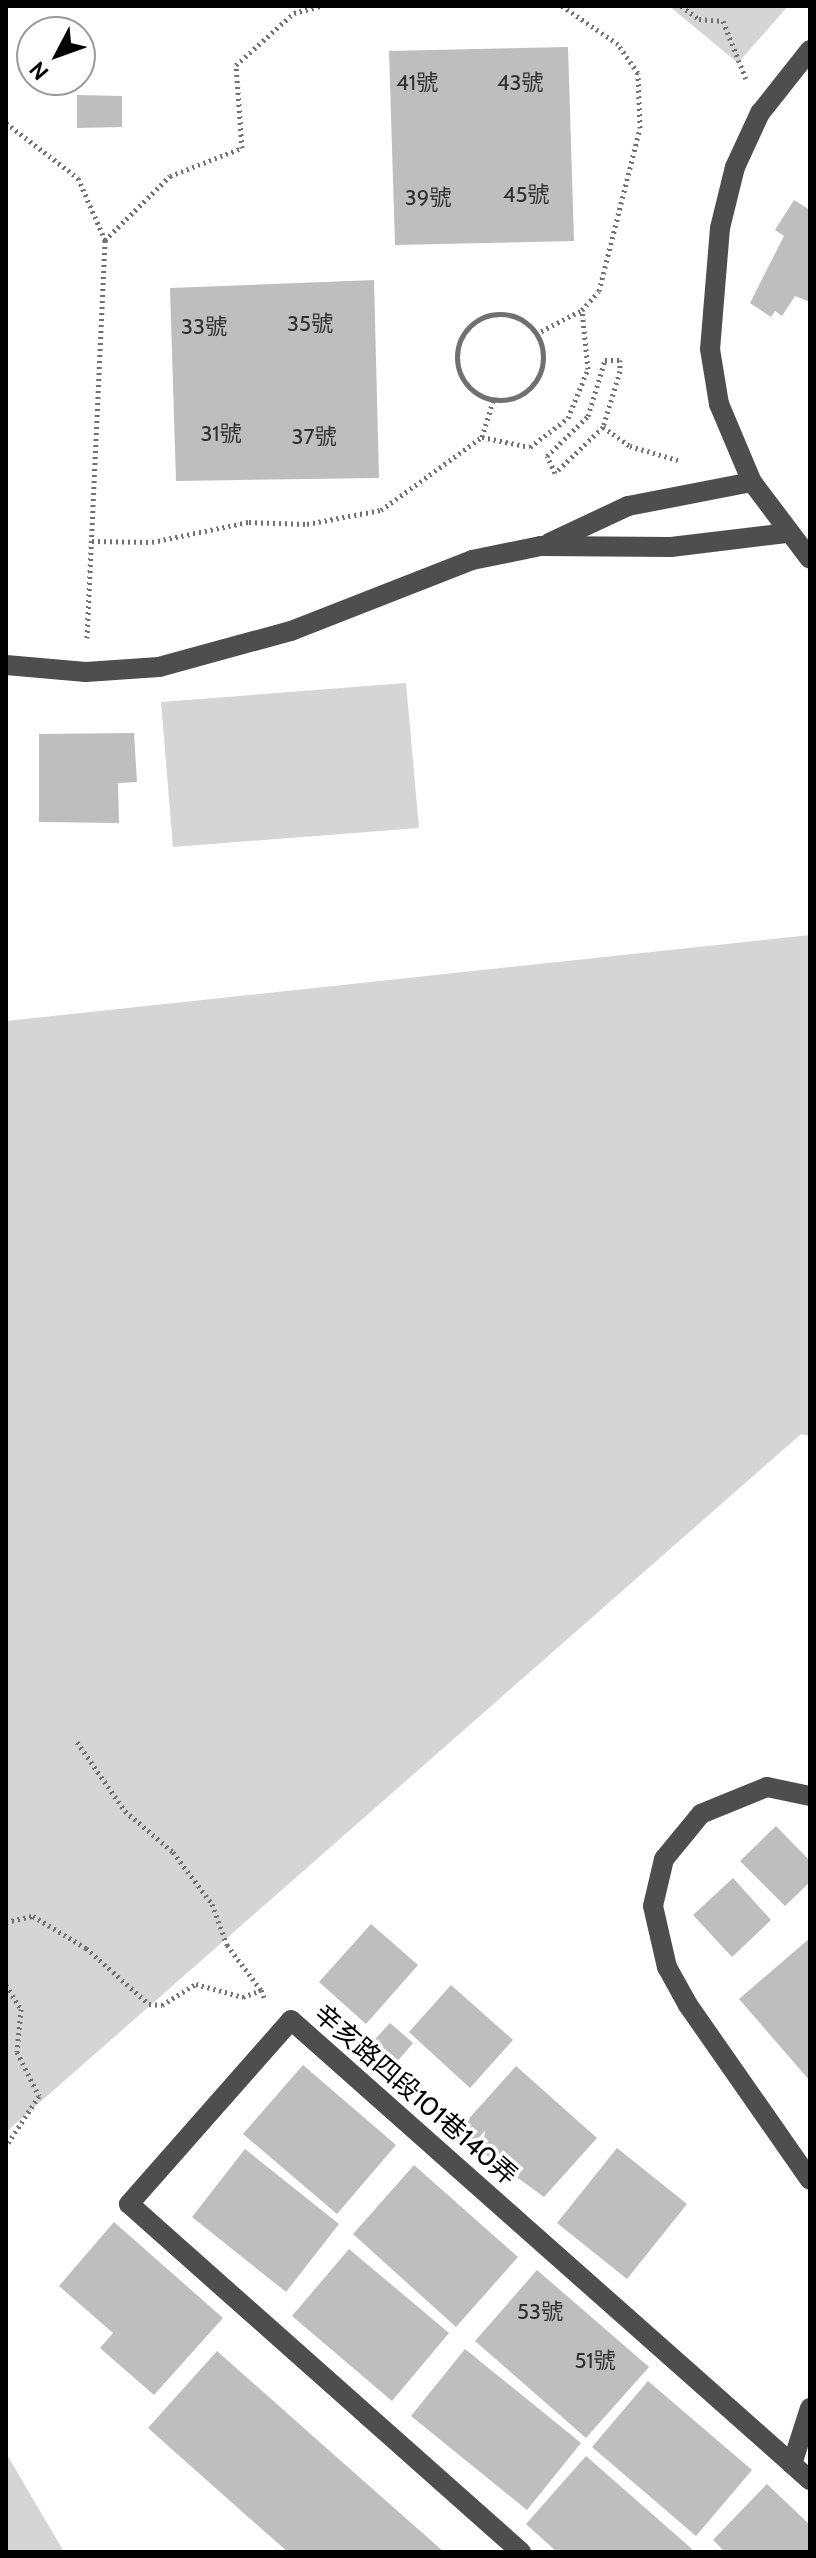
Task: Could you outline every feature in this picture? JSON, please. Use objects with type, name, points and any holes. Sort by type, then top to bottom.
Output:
[{"type":"street","points":[[810,50],[760,113],[720,228],[710,349],[719,404],[752,482],[786,533],[810,559]]},
{"type":"street","points":[[541,546],[628,506],[752,482]]},
{"type":"street","points":[[6,665],[86,672],[214,655],[472,560],[541,546],[671,547],[786,533]]},
{"type":"street","points":[[810,1796],[767,1787],[701,1814],[664,1859],[653,1906],[667,1967],[688,2005],[810,2180]]},
{"type":"street","name":"辛亥路四段101巷140弄","points":[[521,2552],[129,2204],[291,2020],[810,2480]]},
{"type":"street","points":[[792,2464],[810,2408]]},
{"type":"path","points":[[105,240],[170,176],[242,148],[236,65],[294,13],[320,6]]},
{"type":"path","points":[[536,334],[582,310],[605,277],[642,100],[638,73],[618,44],[562,6]]},
{"type":"path","points":[[681,6],[699,19],[723,21],[760,113]]},
{"type":"path","points":[[6,123],[78,178],[105,240],[86,672]]},
{"type":"path","points":[[482,437],[530,447],[576,407],[588,369],[582,310]]},
{"type":"path","points":[[497,314],[536,334],[543,364],[537,380],[513,399],[493,401],[462,380],[458,342],[469,326],[497,314]]},
{"type":"path","points":[[605,360],[620,360],[603,427],[555,473],[547,456],[588,416],[605,360]]},
{"type":"path","points":[[92,541],[152,542],[249,522],[348,520],[402,499],[482,437],[493,401]]},
{"type":"path","points":[[576,407],[588,416]]},
{"type":"path","points":[[603,427],[630,446]]},
{"type":"path","points":[[77,1742],[125,1811],[173,1852],[212,1904],[227,1945],[263,1997]]},
{"type":"path","points":[[6,1922],[33,1916],[86,1948],[149,2004],[162,2005],[185,1984],[243,1997],[261,1990]]},
{"type":"path","points":[[6,1985],[21,2009],[17,2052],[39,2096],[6,2146]]},
{"type":"shaded area","points":[[669,6],[788,6],[738,63]]},
{"type":"shaded area","points":[[406,683],[419,828],[173,847],[161,702]]},
{"type":"shaded area","points":[[810,935],[810,1436],[801,1434],[6,2132],[6,1021]]},
{"type":"shaded area","points":[[6,2453],[64,2552],[6,2552]]},
{"type":"building","points":[[568,47],[574,241],[395,245],[389,51]]},
{"type":"building","points":[[77,96],[122,96],[122,127],[77,128]]},
{"type":"building","points":[[794,200],[810,210],[810,302],[795,296],[782,316],[775,311],[771,317],[750,303],[784,236],[775,230]]},
{"type":"building","points":[[374,280],[379,478],[176,481],[170,288]]},
{"type":"building","points":[[134,733],[137,782],[118,783],[119,823],[39,822],[39,734]]},
{"type":"building","points":[[776,1826],[810,1861],[810,1882],[785,1906],[740,1861]]},
{"type":"building","points":[[733,1878],[771,1920],[732,1957],[693,1915]]},
{"type":"building","points":[[371,1924],[418,1965],[366,2024],[319,1982]]},
{"type":"building","points":[[810,1938],[810,2081],[739,1999]]},
{"type":"building","points":[[451,1985],[513,2040],[470,2088],[409,2032]]},
{"type":"building","points":[[390,2023],[413,2043],[389,2071],[365,2050]]},
{"type":"building","points":[[303,2065],[396,2145],[337,2214],[243,2134]]},
{"type":"building","points":[[516,2066],[597,2138],[544,2197],[456,2133]]},
{"type":"building","points":[[617,2148],[687,2204],[627,2279],[557,2223]]},
{"type":"building","points":[[245,2149],[339,2224],[286,2292],[192,2217]]},
{"type":"building","points":[[414,2165],[518,2257],[456,2327],[353,2234]]},
{"type":"building","points":[[114,2222],[223,2318],[154,2395],[100,2348],[113,2333],[59,2286]]},
{"type":"building","points":[[349,2249],[449,2333],[392,2401],[292,2316]]},
{"type":"building","points":[[537,2270],[649,2367],[586,2438],[475,2341]]},
{"type":"building","points":[[465,2349],[581,2443],[527,2510],[411,2416]]},
{"type":"building","points":[[217,2351],[444,2552],[288,2552],[256,2524],[148,2428]]},
{"type":"building","points":[[648,2381],[752,2470],[696,2536],[592,2447]]},
{"type":"building","points":[[586,2456],[692,2549],[689,2552],[557,2552],[526,2524]]},
{"type":"building","points":[[767,2484],[810,2525],[810,2552],[725,2552],[713,2540]]}]
